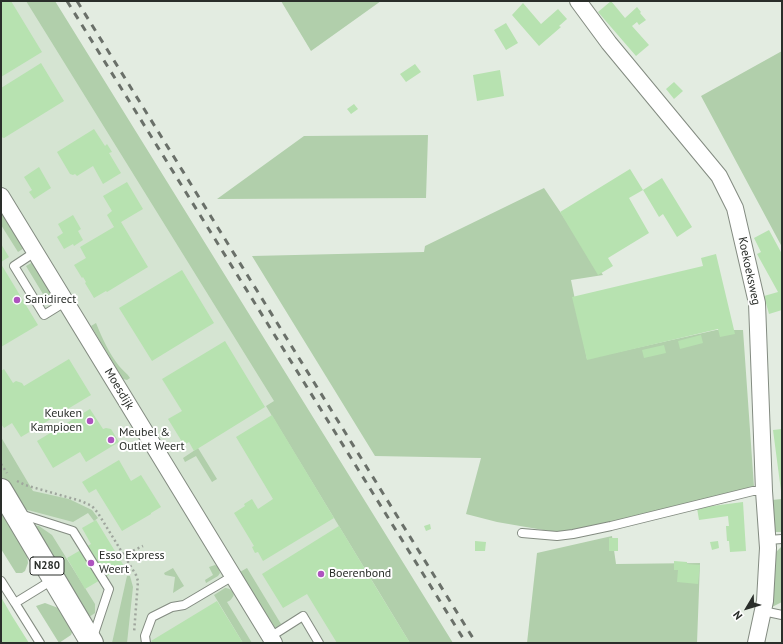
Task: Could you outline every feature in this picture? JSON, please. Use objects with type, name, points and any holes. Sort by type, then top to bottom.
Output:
[{"type":"main road","name":"N280","points":[[1,490],[90,642]]},
{"type":"street","name":"Koekoeksweg","points":[[578,1],[609,42],[719,176],[735,208],[757,303],[764,490],[775,539],[768,548],[763,611],[756,643]]},
{"type":"street","name":"Moesdijk","points":[[1,196],[272,640]]},
{"type":"lane","points":[[35,252],[14,266],[21,278],[44,315],[65,302]]},
{"type":"lane","points":[[522,533],[557,536],[573,534],[752,491],[764,490]]},
{"type":"lane","points":[[15,513],[73,531],[109,589],[90,642]]},
{"type":"lane","points":[[146,643],[145,636],[152,618],[172,607],[184,605],[233,576]]},
{"type":"lane","points":[[15,603],[54,579]]},
{"type":"lane","points":[[1,581],[40,643]]},
{"type":"lane","points":[[763,611],[782,615]]},
{"type":"lane","points":[[272,640],[303,616],[319,643]]},
{"type":"path","points":[[124,555],[143,546]]},
{"type":"shaded area","points":[[1,1],[34,1],[426,643],[86,643],[1,499]]},
{"type":"green space","points":[[26,1],[55,1],[453,643],[410,643],[266,406],[274,401]]},
{"type":"green space","points":[[281,1],[381,1],[311,51]]},
{"type":"green space","points":[[782,51],[782,247],[701,96]]},
{"type":"green space","points":[[428,135],[426,198],[217,199],[304,136]]},
{"type":"green space","points":[[544,188],[603,275],[571,280],[587,359],[716,330],[743,330],[754,487],[613,524],[555,532],[497,522],[466,514],[481,458],[375,456],[252,256],[424,252],[425,246]]},
{"type":"green space","points":[[1,209],[24,248],[18,252],[1,225]]},
{"type":"green space","points":[[33,262],[56,300],[49,304],[26,266]]},
{"type":"green space","points":[[96,323],[112,356],[130,378],[127,380],[123,379],[91,326]]},
{"type":"green space","points":[[1,437],[33,491],[69,499],[92,510],[98,518],[94,521],[88,513],[73,522],[24,509],[16,503],[1,479]]},
{"type":"green space","points":[[198,448],[217,479],[212,482],[196,456],[185,462],[183,458]]},
{"type":"green space","points":[[782,499],[782,532],[773,532],[772,500]]},
{"type":"green space","points":[[1,510],[27,553],[28,563],[25,571],[22,573],[16,573],[1,549]]},
{"type":"green space","points":[[37,526],[52,535],[95,604],[95,613],[89,617],[36,527]]},
{"type":"green space","points":[[612,536],[616,564],[700,563],[697,643],[527,643],[537,553]]},
{"type":"green space","points":[[782,546],[782,602],[770,608],[772,556]]},
{"type":"green space","points":[[215,565],[218,567],[220,573],[218,576],[206,583],[205,580],[213,575],[209,567]]},
{"type":"green space","points":[[173,568],[184,586],[173,593],[175,577],[165,575],[164,573]]},
{"type":"green space","points":[[247,568],[281,624],[275,628],[240,572]]},
{"type":"green space","points":[[127,576],[130,576],[133,587],[127,643],[112,643]]},
{"type":"green space","points":[[225,588],[231,590],[234,594],[231,600],[227,602],[252,643],[243,643],[214,595]]},
{"type":"green space","points":[[45,603],[61,609],[73,630],[71,635],[59,643],[36,606]]},
{"type":"building","points":[[1,1],[11,1],[42,52],[1,77]]},
{"type":"building","points":[[611,1],[625,18],[637,7],[646,20],[639,25],[637,22],[632,26],[649,45],[636,56],[598,12]]},
{"type":"building","points":[[523,3],[541,24],[558,9],[567,19],[559,26],[561,27],[539,46],[512,15]]},
{"type":"building","points":[[506,23],[518,43],[506,50],[494,30]]},
{"type":"building","points":[[41,63],[64,101],[4,138],[1,137],[1,88]]},
{"type":"building","points":[[415,64],[421,72],[406,82],[400,74]]},
{"type":"building","points":[[500,70],[504,96],[477,101],[473,75]]},
{"type":"building","points":[[674,82],[683,91],[674,99],[666,89]]},
{"type":"building","points":[[354,104],[358,109],[351,114],[347,109]]},
{"type":"building","points":[[94,129],[105,146],[107,144],[112,152],[109,153],[121,173],[103,184],[93,166],[77,176],[75,174],[70,174],[57,152]]},
{"type":"building","points":[[39,167],[51,188],[34,199],[29,192],[32,190],[24,177]]},
{"type":"building","points":[[630,169],[643,190],[629,198],[649,233],[608,258],[613,266],[598,275],[560,212]]},
{"type":"building","points":[[662,178],[692,227],[677,237],[663,214],[659,217],[643,190]]},
{"type":"building","points":[[127,182],[143,209],[121,222],[148,267],[107,292],[106,291],[94,298],[83,277],[82,278],[74,265],[86,258],[80,247],[114,227],[107,215],[112,211],[103,196]]},
{"type":"building","points":[[73,215],[81,229],[78,231],[83,240],[74,246],[73,244],[64,249],[57,237],[63,233],[58,224]]},
{"type":"building","points":[[769,230],[782,254],[782,310],[769,314],[764,296],[778,292],[757,254],[761,252],[754,238]]},
{"type":"building","points":[[1,244],[9,257],[1,262]]},
{"type":"building","points":[[716,254],[735,334],[720,337],[718,329],[587,360],[572,297],[703,266],[701,258]]},
{"type":"building","points":[[1,264],[38,325],[1,347]]},
{"type":"building","points":[[182,270],[214,323],[152,361],[119,308]]},
{"type":"building","points":[[701,335],[703,343],[680,349],[678,341]]},
{"type":"building","points":[[225,341],[265,407],[194,451],[189,442],[184,445],[168,419],[182,411],[162,379]]},
{"type":"building","points":[[664,345],[666,353],[644,358],[642,350]]},
{"type":"building","points":[[69,359],[91,395],[21,437],[12,423],[4,428],[1,424],[1,371],[4,369],[13,383],[16,381],[22,383],[24,386]]},
{"type":"building","points":[[90,409],[103,429],[111,429],[119,442],[86,462],[80,452],[53,468],[37,441]]},
{"type":"building","points":[[272,415],[334,518],[263,561],[258,552],[255,553],[252,547],[254,546],[234,513],[245,506],[244,504],[252,499],[258,509],[273,499],[236,437]]},
{"type":"building","points":[[782,429],[782,491],[781,491],[773,430]]},
{"type":"building","points":[[119,460],[131,481],[141,475],[161,507],[122,531],[96,489],[89,493],[82,482]]},
{"type":"building","points":[[743,502],[746,551],[730,552],[729,541],[727,541],[726,526],[729,526],[728,516],[699,520],[697,508]]},
{"type":"building","points":[[96,520],[124,566],[85,589],[67,558],[91,544],[82,528]]},
{"type":"building","points":[[430,524],[431,529],[426,531],[424,526]]},
{"type":"building","points":[[339,526],[410,643],[337,643],[307,594],[283,608],[262,574]]},
{"type":"building","points":[[609,538],[618,538],[618,551],[609,551]]},
{"type":"building","points":[[475,541],[486,542],[485,551],[475,551]]},
{"type":"building","points":[[718,541],[719,548],[712,550],[710,542]]},
{"type":"building","points":[[674,561],[700,565],[698,584],[677,582],[678,570],[674,570]]},
{"type":"building","points":[[1,597],[12,616],[29,643],[1,643]]},
{"type":"building","points":[[217,601],[243,643],[153,643],[151,641]]},
{"type":"railway","points":[[67,1],[466,643]]},
{"type":"railway","points":[[77,1],[476,643]]},
{"type":"place","name":"Sanidirect","points":[[17,300]]},
{"type":"place","name":"Keuken Kampioen","points":[[90,421]]},
{"type":"place","name":"Meubel & Outlet Weert","points":[[111,440]]},
{"type":"place","name":"Esso Express Weert","points":[[91,563]]},
{"type":"place","name":"Boerenbond","points":[[321,574]]}]
